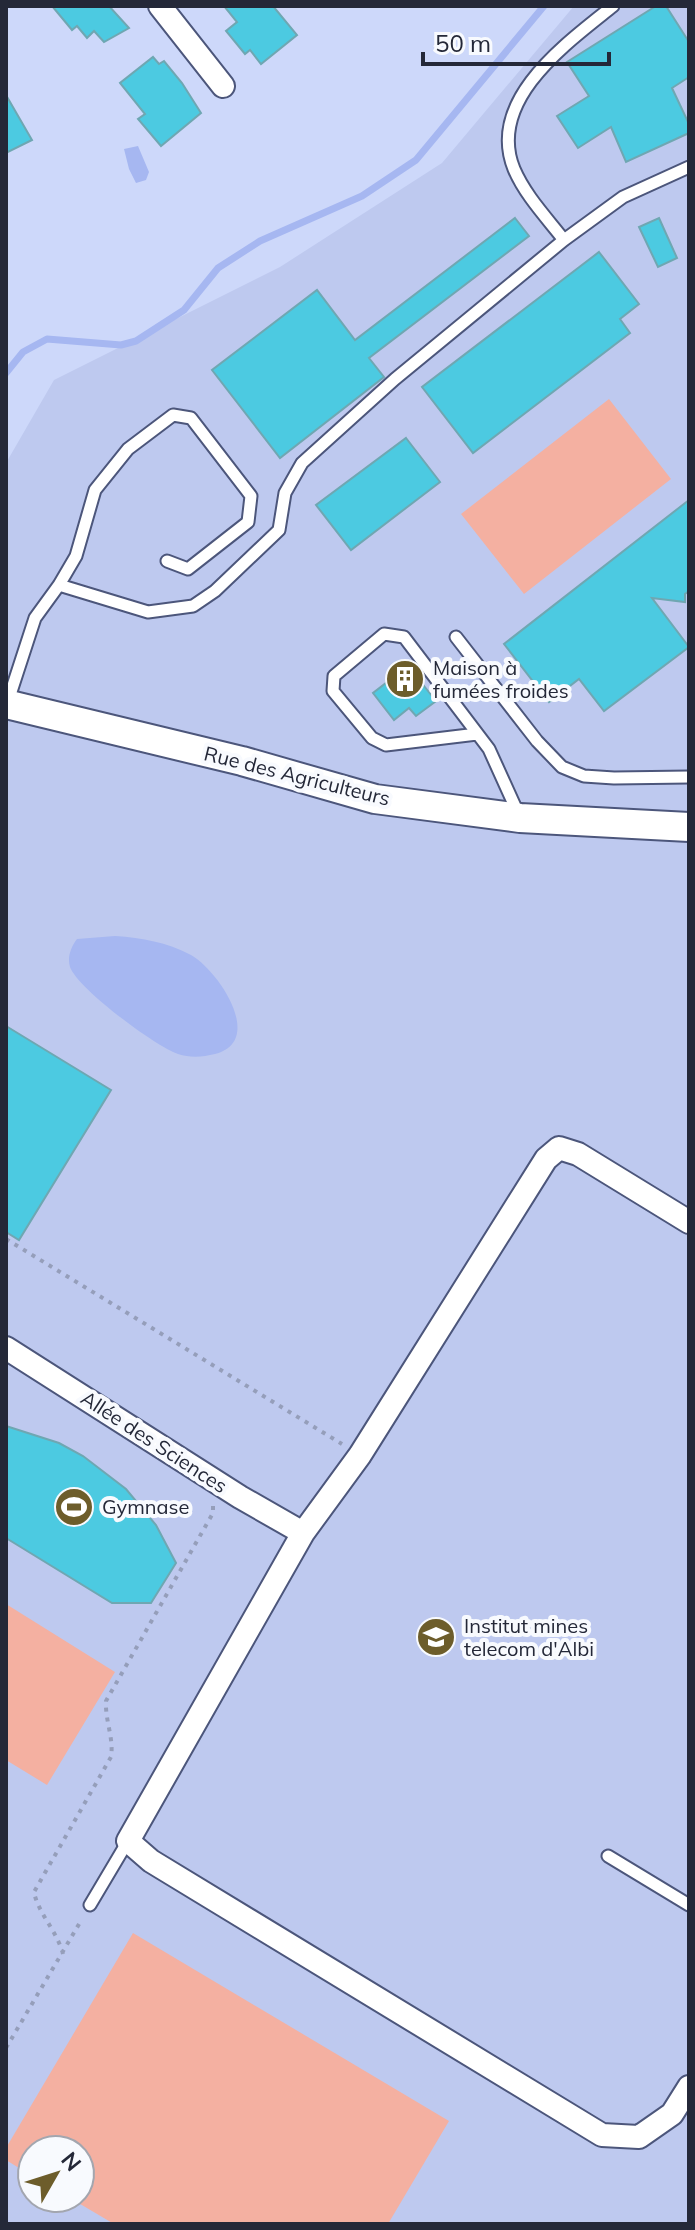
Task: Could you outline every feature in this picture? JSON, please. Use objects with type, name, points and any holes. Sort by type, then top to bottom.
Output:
[{"type":"street","points":[[160,6],[223,86]]},
{"type":"street","name":"Rue des Agriculteurs","points":[[7,704],[242,761],[375,799],[520,818],[689,827]]},
{"type":"street","points":[[689,1222],[578,1154],[559,1148],[546,1159],[360,1455],[303,1533],[128,1841],[151,1861],[602,2135],[639,2137],[672,2114],[689,2087]]},
{"type":"street","name":"Allée des Sciences","points":[[6,1348],[303,1533]]},
{"type":"lane","points":[[564,240],[524,189],[513,166],[506,134],[528,83],[557,51],[613,6]]},
{"type":"lane","points":[[59,585],[148,612],[193,606],[279,530],[285,493],[302,463],[395,379],[564,240],[623,197],[689,167]]},
{"type":"lane","points":[[7,704],[35,618],[76,556],[95,490],[128,449],[173,415],[191,418],[251,496],[248,522],[188,569],[167,561]]},
{"type":"lane","points":[[477,734],[386,745],[372,738],[333,691],[334,676],[384,634],[404,637],[489,749],[520,818]]},
{"type":"lane","points":[[456,637],[537,741],[562,767],[584,776],[689,777]]},
{"type":"lane","points":[[90,1905],[128,1841]]},
{"type":"lane","points":[[608,1856],[689,1905]]},
{"type":"path","points":[[6,1239],[360,1455]]},
{"type":"path","points":[[63,1954],[58,1936],[36,1901],[34,1892],[111,1757],[113,1747],[105,1716],[106,1701],[213,1513],[211,1478]]},
{"type":"path","points":[[6,2048],[90,1905]]},
{"type":"shaded area","points":[[574,6],[689,6],[689,2224],[6,2224],[6,463],[54,380],[280,267],[442,163]]},
{"type":"shaded area","points":[[138,146],[149,172],[146,180],[136,183],[124,149]]},
{"type":"shaded area","points":[[609,399],[671,479],[524,594],[461,514]]},
{"type":"shaded area","points":[[115,936],[163,944],[202,963],[224,989],[232,1005],[237,1035],[230,1047],[206,1056],[178,1054],[136,1029],[87,989],[70,967],[69,956],[73,945],[77,939]]},
{"type":"shaded area","points":[[6,1604],[115,1672],[47,1785],[6,1760]]},
{"type":"shaded area","points":[[133,1933],[449,2121],[388,2224],[114,2224],[96,2213],[96,2134],[16,2134],[16,2166],[6,2160],[6,2148]]},
{"type":"building","points":[[52,6],[109,6],[129,28],[104,42],[94,31],[87,38],[77,26],[72,30]]},
{"type":"building","points":[[224,6],[273,6],[297,35],[261,64],[250,50],[245,54],[226,31],[237,22]]},
{"type":"building","points":[[656,6],[666,6],[689,42],[689,77],[672,88],[689,124],[689,133],[626,162],[611,127],[578,148],[557,116],[589,96],[567,62]]},
{"type":"building","points":[[153,57],[159,64],[164,61],[201,113],[161,146],[138,119],[145,114],[120,83]]},
{"type":"building","points":[[6,95],[32,140],[6,153]]},
{"type":"building","points":[[515,218],[529,236],[369,358],[384,377],[280,458],[212,370],[317,290],[355,340]]},
{"type":"building","points":[[659,218],[677,258],[658,267],[639,227]]},
{"type":"building","points":[[599,252],[639,304],[620,319],[630,333],[473,453],[422,387]]},
{"type":"building","points":[[406,438],[440,482],[351,550],[316,505]]},
{"type":"building","points":[[689,500],[689,591],[685,594],[685,602],[652,598],[689,647],[604,711],[579,679],[549,702],[504,644]]},
{"type":"building","name":"Maison à fumées froides","points":[[408,666],[436,701],[416,716],[409,708],[394,720],[373,693]]},
{"type":"building","points":[[6,1026],[111,1090],[19,1240],[6,1232]]},
{"type":"building","name":"Gymnase","points":[[6,1426],[59,1443],[83,1456],[126,1489],[156,1525],[176,1563],[151,1603],[112,1603],[6,1538]]},
{"type":"waterway","points":[[6,373],[23,352],[47,339],[121,345],[136,341],[184,310],[218,268],[260,241],[362,196],[416,160],[544,6]]},
{"type":"place","name":"Maison à fumées froides","points":[[405,679]]},
{"type":"place","name":"Gymnase","points":[[74,1507]]},
{"type":"place","name":"Institut mines telecom d'Albi","points":[[436,1637]]}]
